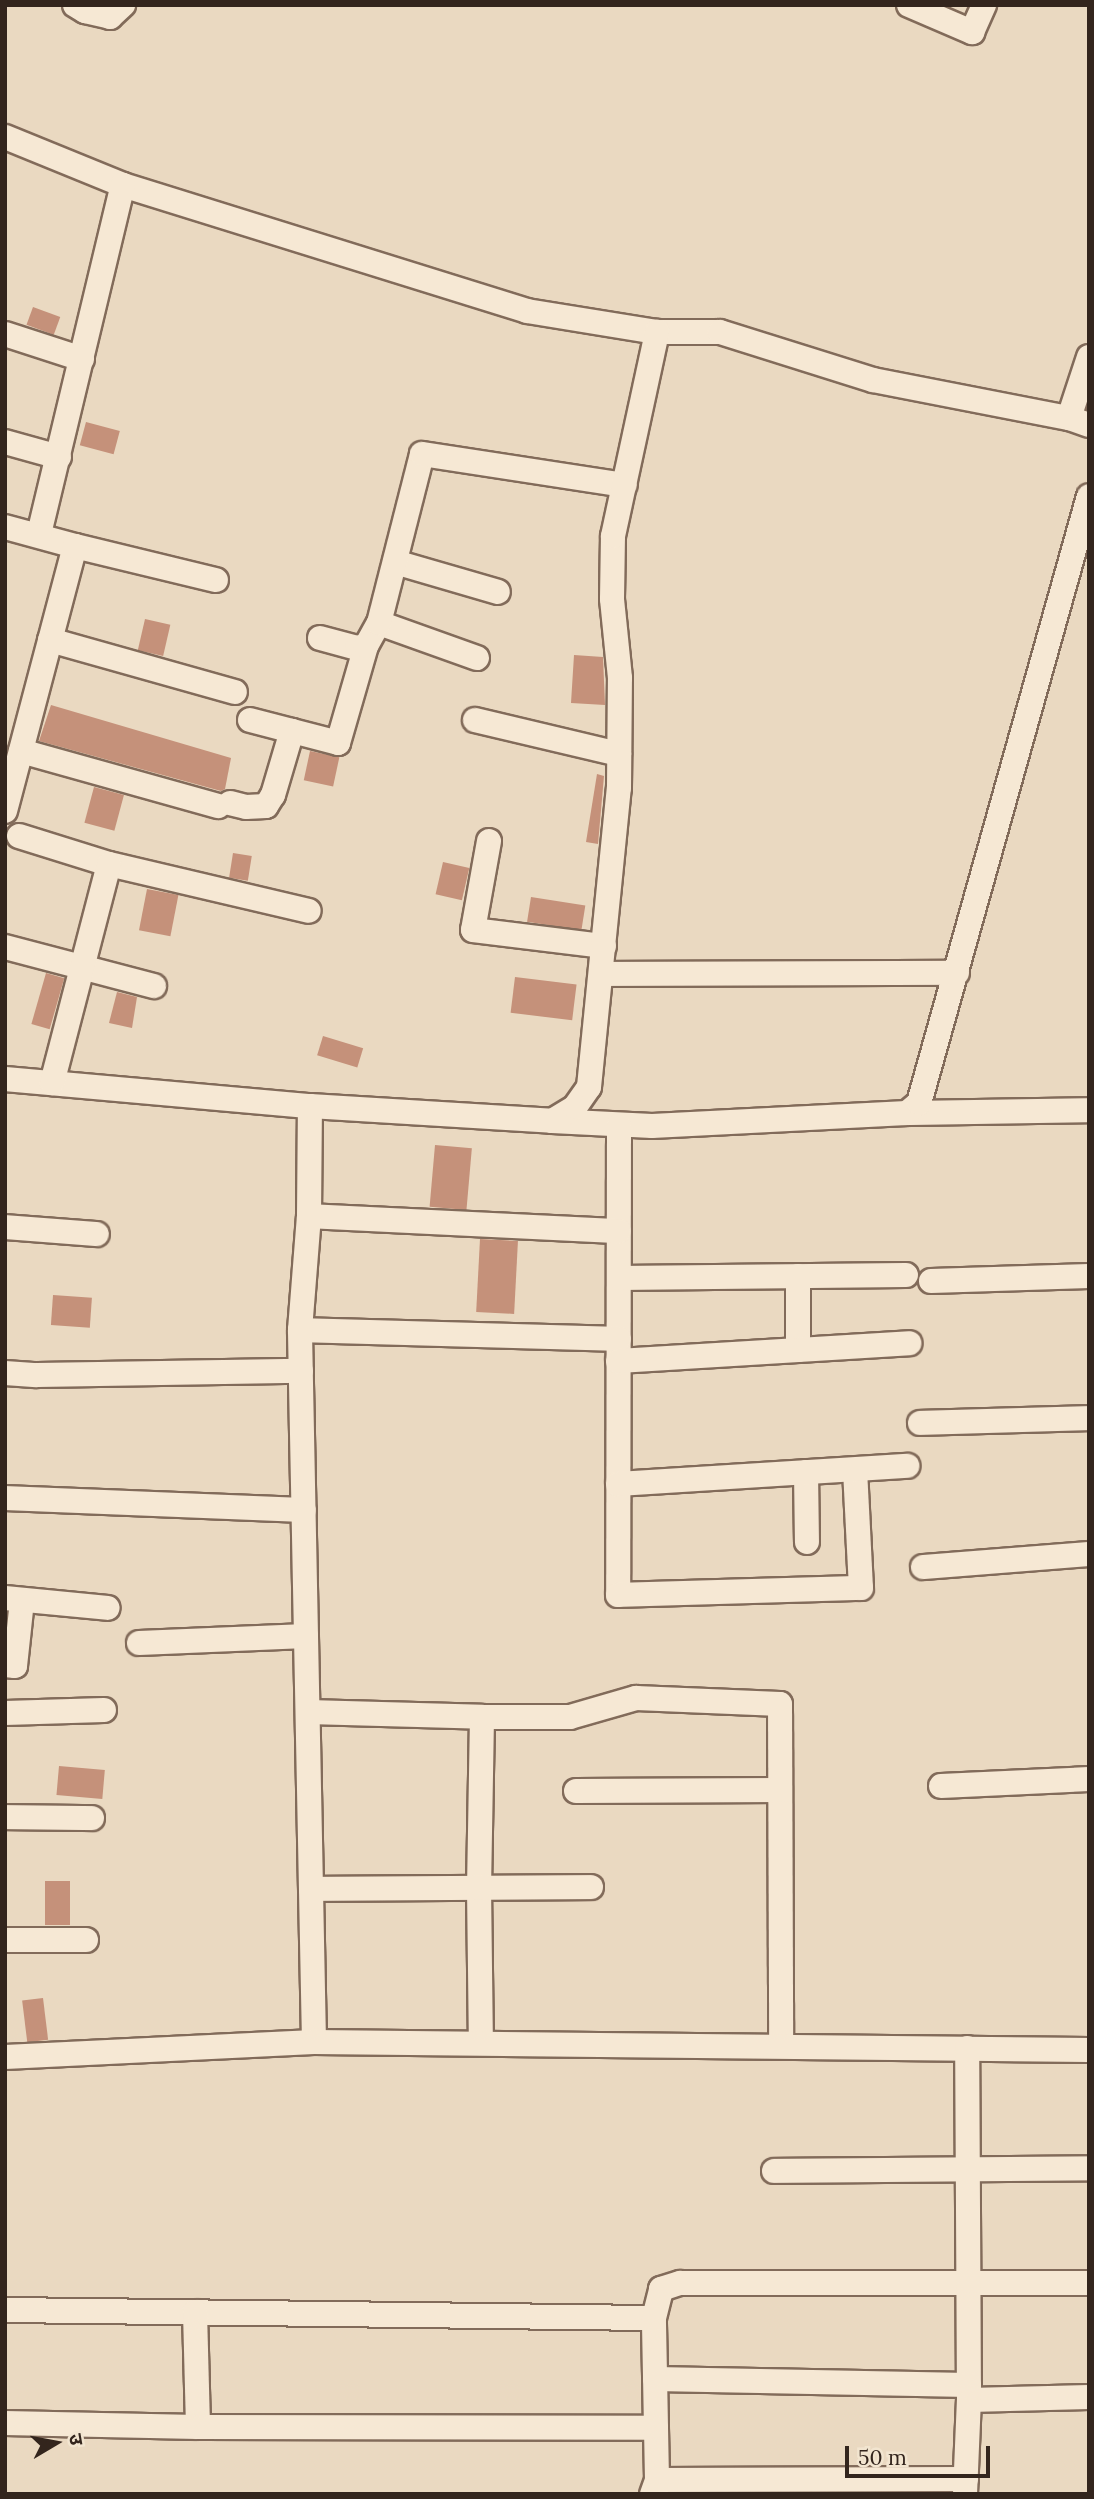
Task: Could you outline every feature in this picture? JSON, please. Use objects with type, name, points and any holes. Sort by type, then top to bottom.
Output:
[{"type":"street","points":[[75,5],[85,11],[110,17],[123,5]]},
{"type":"street","points":[[909,5],[972,32],[984,5]]},
{"type":"street","points":[[5,137],[123,186],[527,311],[657,332],[720,332],[873,380],[1079,421],[1089,357]]},
{"type":"street","points":[[39,534],[123,186]]},
{"type":"street","points":[[552,1121],[575,1107],[589,1087],[604,946],[619,754],[620,678],[612,599],[613,549],[657,332]]},
{"type":"street","points":[[5,334],[82,359]]},
{"type":"street","points":[[5,442],[59,457]]},
{"type":"street","points":[[250,720],[338,743],[366,646],[379,623],[422,454],[625,485]]},
{"type":"street","points":[[907,1113],[919,1103],[1089,496]]},
{"type":"street","points":[[5,527],[216,580]]},
{"type":"street","points":[[5,811],[75,546]]},
{"type":"street","points":[[395,562],[498,592]]},
{"type":"street","points":[[379,623],[477,658]]},
{"type":"street","points":[[320,638],[357,649],[366,646]]},
{"type":"street","points":[[50,640],[235,692]]},
{"type":"street","points":[[475,720],[619,754]]},
{"type":"street","points":[[21,751],[224,805],[267,806],[292,731]]},
{"type":"street","points":[[19,836],[109,864],[309,911]]},
{"type":"street","points":[[489,841],[472,930],[604,946]]},
{"type":"street","points":[[51,1083],[109,864]]},
{"type":"street","points":[[5,947],[154,986]]},
{"type":"street","points":[[601,974],[957,973]]},
{"type":"street","points":[[5,1079],[310,1106],[619,1126],[907,1113],[1089,1110]]},
{"type":"street","points":[[310,1106],[309,1216],[300,1330],[314,2042]]},
{"type":"street","points":[[619,1126],[618,1595],[861,1588],[855,1469]]},
{"type":"street","points":[[309,1216],[619,1231]]},
{"type":"street","points":[[5,1227],[97,1234]]},
{"type":"street","points":[[619,1279],[906,1275]]},
{"type":"street","points":[[798,1276],[798,1350]]},
{"type":"street","points":[[931,1280],[1089,1276]]},
{"type":"street","points":[[300,1330],[618,1350],[798,1350],[909,1343]]},
{"type":"street","points":[[5,1373],[37,1375],[301,1370]]},
{"type":"street","points":[[920,1423],[1089,1419]]},
{"type":"street","points":[[618,1484],[907,1466]]},
{"type":"street","points":[[806,1472],[807,1542]]},
{"type":"street","points":[[5,1498],[304,1510]]},
{"type":"street","points":[[923,1567],[1089,1554]]},
{"type":"street","points":[[5,1665],[15,1665],[13,1599],[108,1608]]},
{"type":"street","points":[[139,1643],[306,1636]]},
{"type":"street","points":[[308,1712],[570,1717],[636,1698],[780,1704],[781,2045]]},
{"type":"street","points":[[5,1713],[104,1710]]},
{"type":"street","points":[[481,2043],[479,1887],[482,1717]]},
{"type":"street","points":[[941,1786],[1089,1779]]},
{"type":"street","points":[[576,1790],[780,1790]]},
{"type":"street","points":[[5,1817],[92,1818]]},
{"type":"street","points":[[311,1889],[591,1886]]},
{"type":"street","points":[[5,1940],[86,1940]]},
{"type":"street","points":[[5,2057],[314,2042],[1089,2050]]},
{"type":"street","points":[[967,2048],[968,2284],[969,2392],[966,2486],[655,2487],[654,2318],[661,2289],[680,2283],[968,2284],[1089,2283]]},
{"type":"street","points":[[774,2171],[1089,2168]]},
{"type":"street","points":[[5,2310],[654,2318]]},
{"type":"street","points":[[194,2312],[198,2427]]},
{"type":"street","points":[[655,2379],[1089,2396]]},
{"type":"street","points":[[5,2423],[198,2427],[656,2428]]},
{"type":"building","points":[[33,307],[60,317],[54,335],[27,325]]},
{"type":"building","points":[[86,422],[120,431],[114,454],[80,445]]},
{"type":"building","points":[[145,619],[170,625],[163,656],[138,650]]},
{"type":"building","points":[[574,655],[603,657],[605,705],[571,703]]},
{"type":"building","points":[[51,705],[231,758],[225,789],[221,791],[39,741]]},
{"type":"building","points":[[310,751],[339,757],[333,787],[304,780]]},
{"type":"building","points":[[597,774],[604,776],[598,844],[586,842]]},
{"type":"building","points":[[94,787],[124,795],[114,831],[84,823]]},
{"type":"building","points":[[233,853],[252,856],[248,881],[229,878]]},
{"type":"building","points":[[443,862],[469,868],[462,900],[436,894]]},
{"type":"building","points":[[147,889],[178,895],[170,936],[139,930]]},
{"type":"building","points":[[531,897],[585,906],[581,930],[527,922]]},
{"type":"building","points":[[46,973],[64,978],[50,1029],[31,1024]]},
{"type":"building","points":[[515,977],[577,985],[572,1020],[511,1013]]},
{"type":"building","points":[[117,992],[137,997],[132,1028],[109,1023]]},
{"type":"building","points":[[323,1036],[363,1048],[357,1067],[317,1055]]},
{"type":"building","points":[[435,1145],[472,1148],[466,1210],[430,1207]]},
{"type":"building","points":[[480,1239],[518,1241],[514,1314],[476,1312]]},
{"type":"building","points":[[53,1295],[92,1298],[90,1328],[51,1325]]},
{"type":"building","points":[[59,1766],[105,1770],[102,1799],[56,1795]]},
{"type":"building","points":[[45,1881],[70,1881],[70,1925],[45,1925]]},
{"type":"building","points":[[43,1998],[48,2040],[27,2042],[22,2001]]}]
